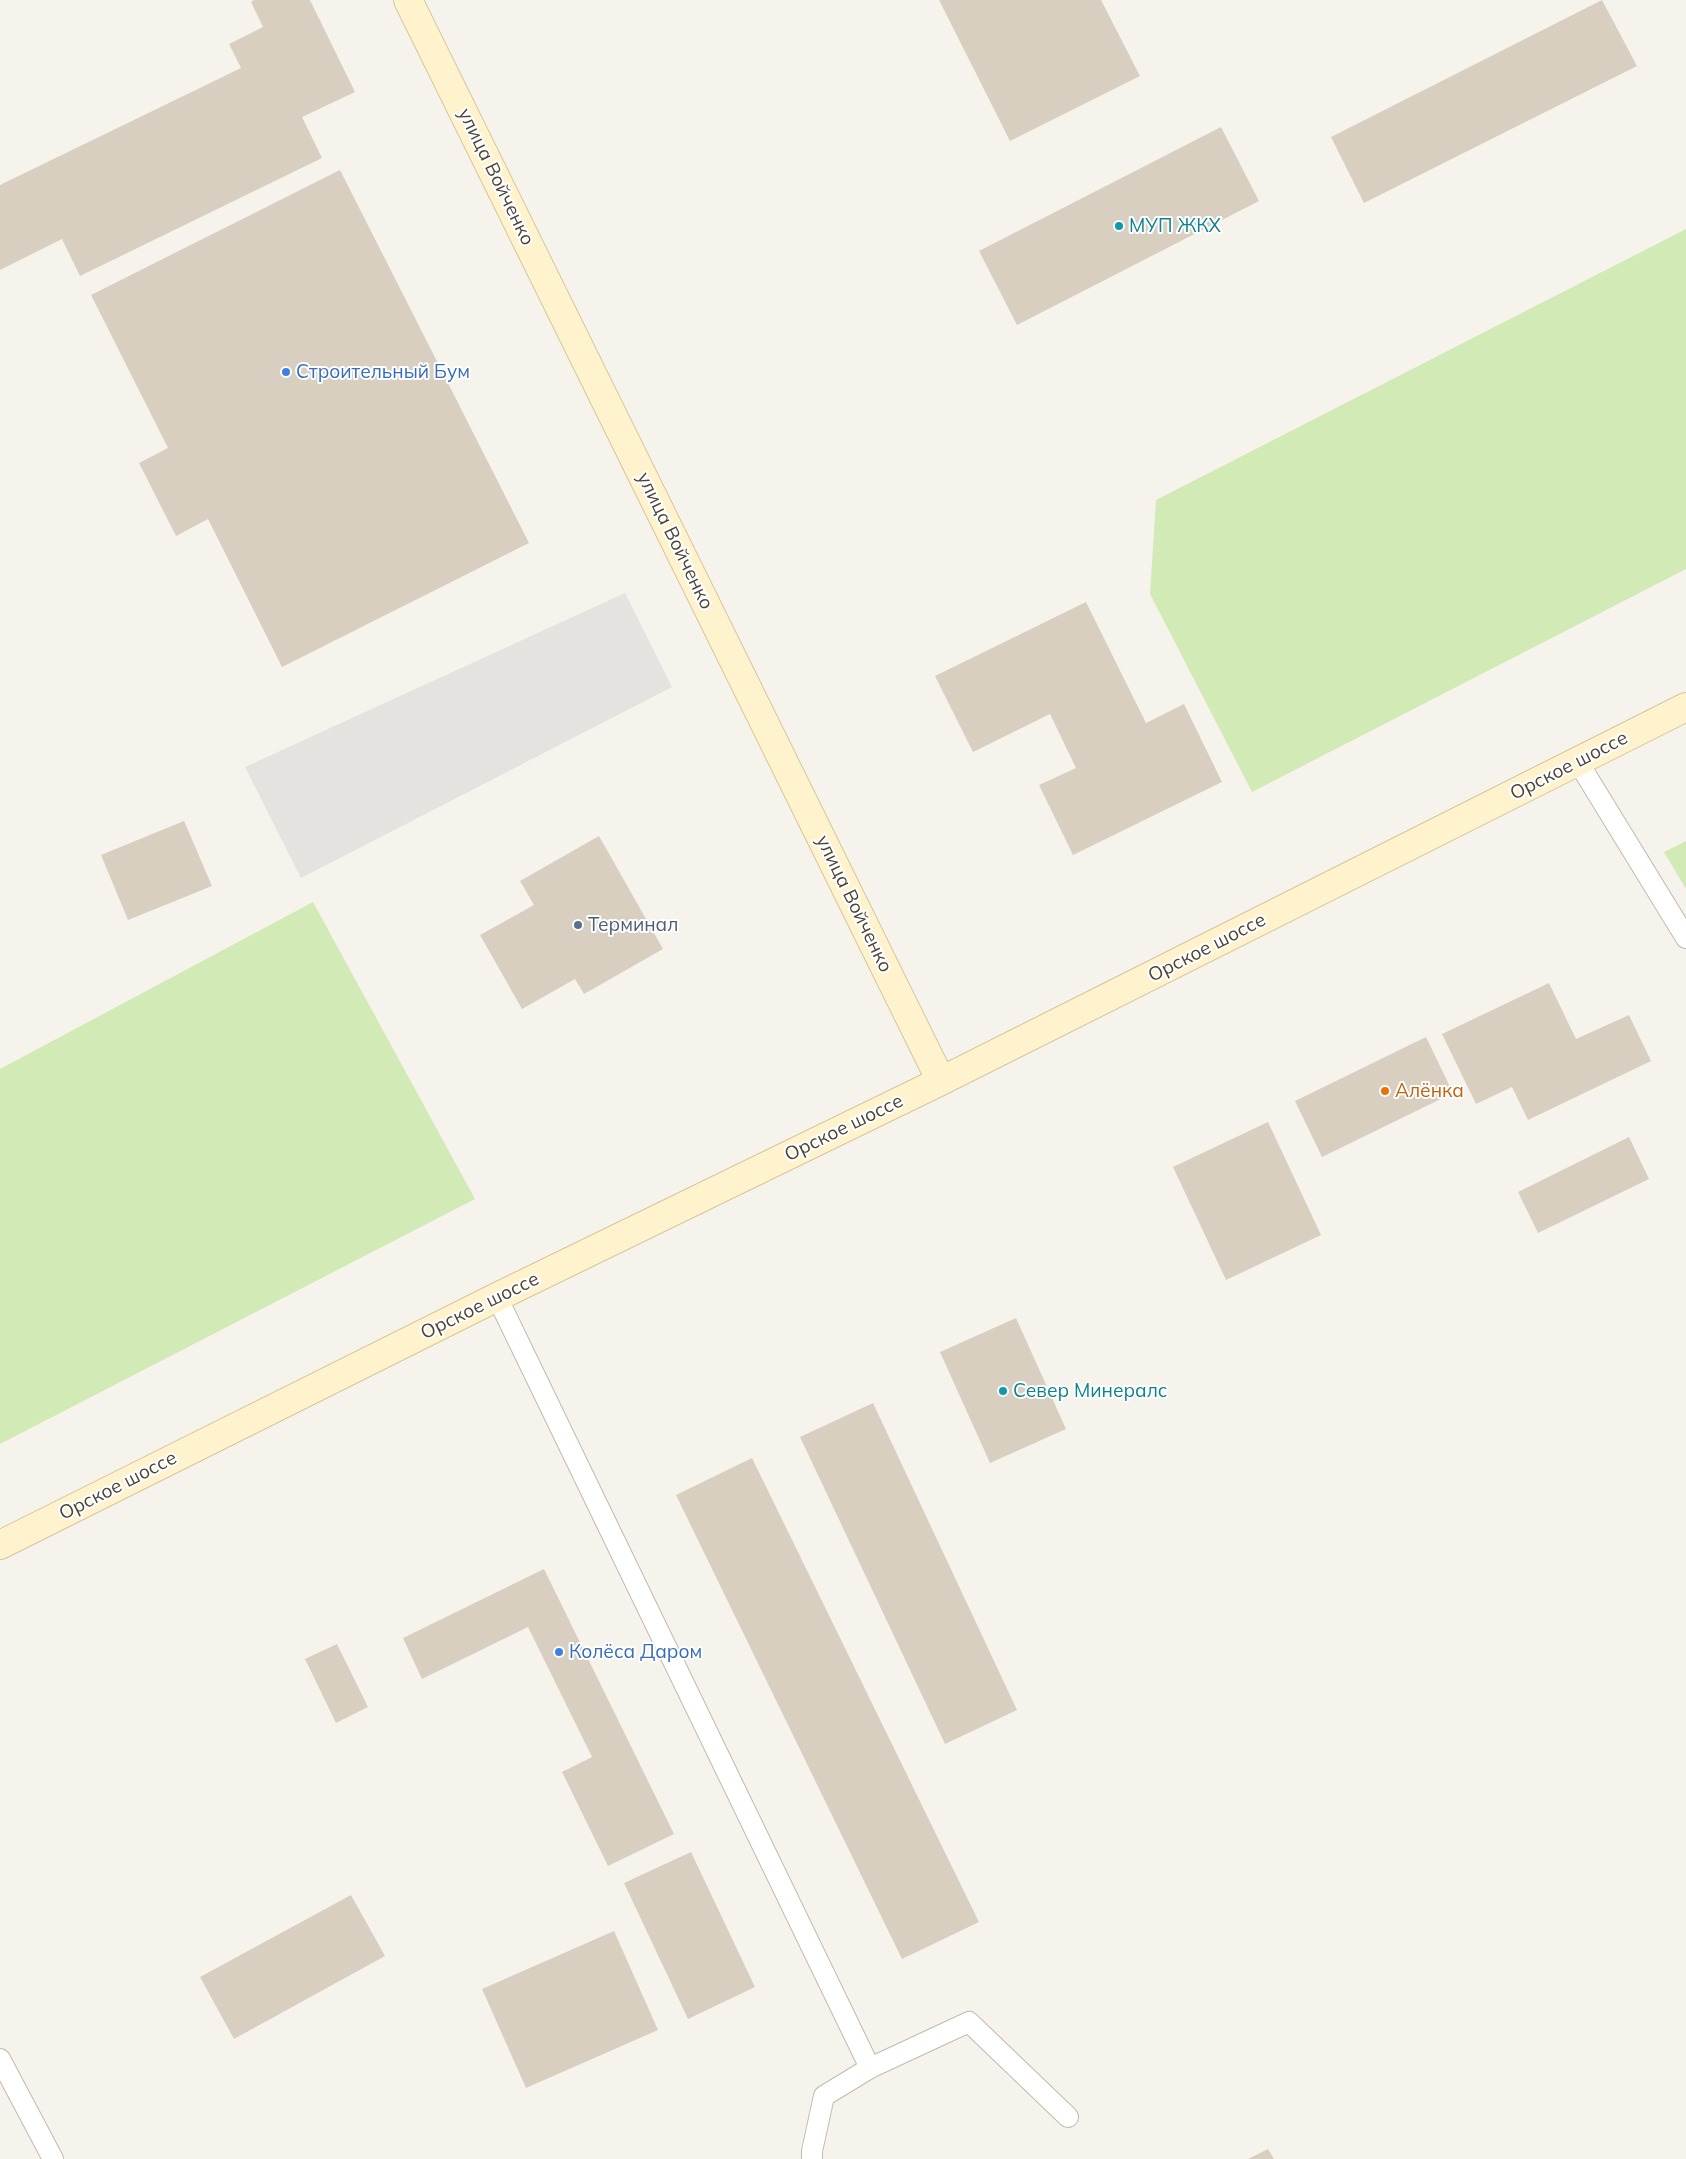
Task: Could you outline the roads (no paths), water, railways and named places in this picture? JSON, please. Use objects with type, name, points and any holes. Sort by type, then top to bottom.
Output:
[{"type":"main road","name":"улица Войченко","points":[[408,0],[942,1082]]},
{"type":"main road","name":"Орское шоссе","points":[[0,1545],[497,1297],[942,1082],[1686,707]]},
{"type":"lane","points":[[1578,762],[1686,938]]},
{"type":"lane","points":[[497,1297],[870,2068]]},
{"type":"lane","points":[[812,2159],[824,2096],[870,2068],[969,2022],[1068,2117]]},
{"type":"lane","points":[[0,2059],[53,2159]]},
{"type":"place","name":"МУП ЖКХ","points":[[1119,226]]},
{"type":"place","name":"Строительный Бум","points":[[286,372]]},
{"type":"place","name":"Терминал","points":[[578,925]]},
{"type":"place","name":"Алёнка","points":[[1385,1091]]},
{"type":"place","name":"Север Минералс","points":[[1003,1391]]},
{"type":"place","name":"Колёса Даром","points":[[559,1652]]}]
